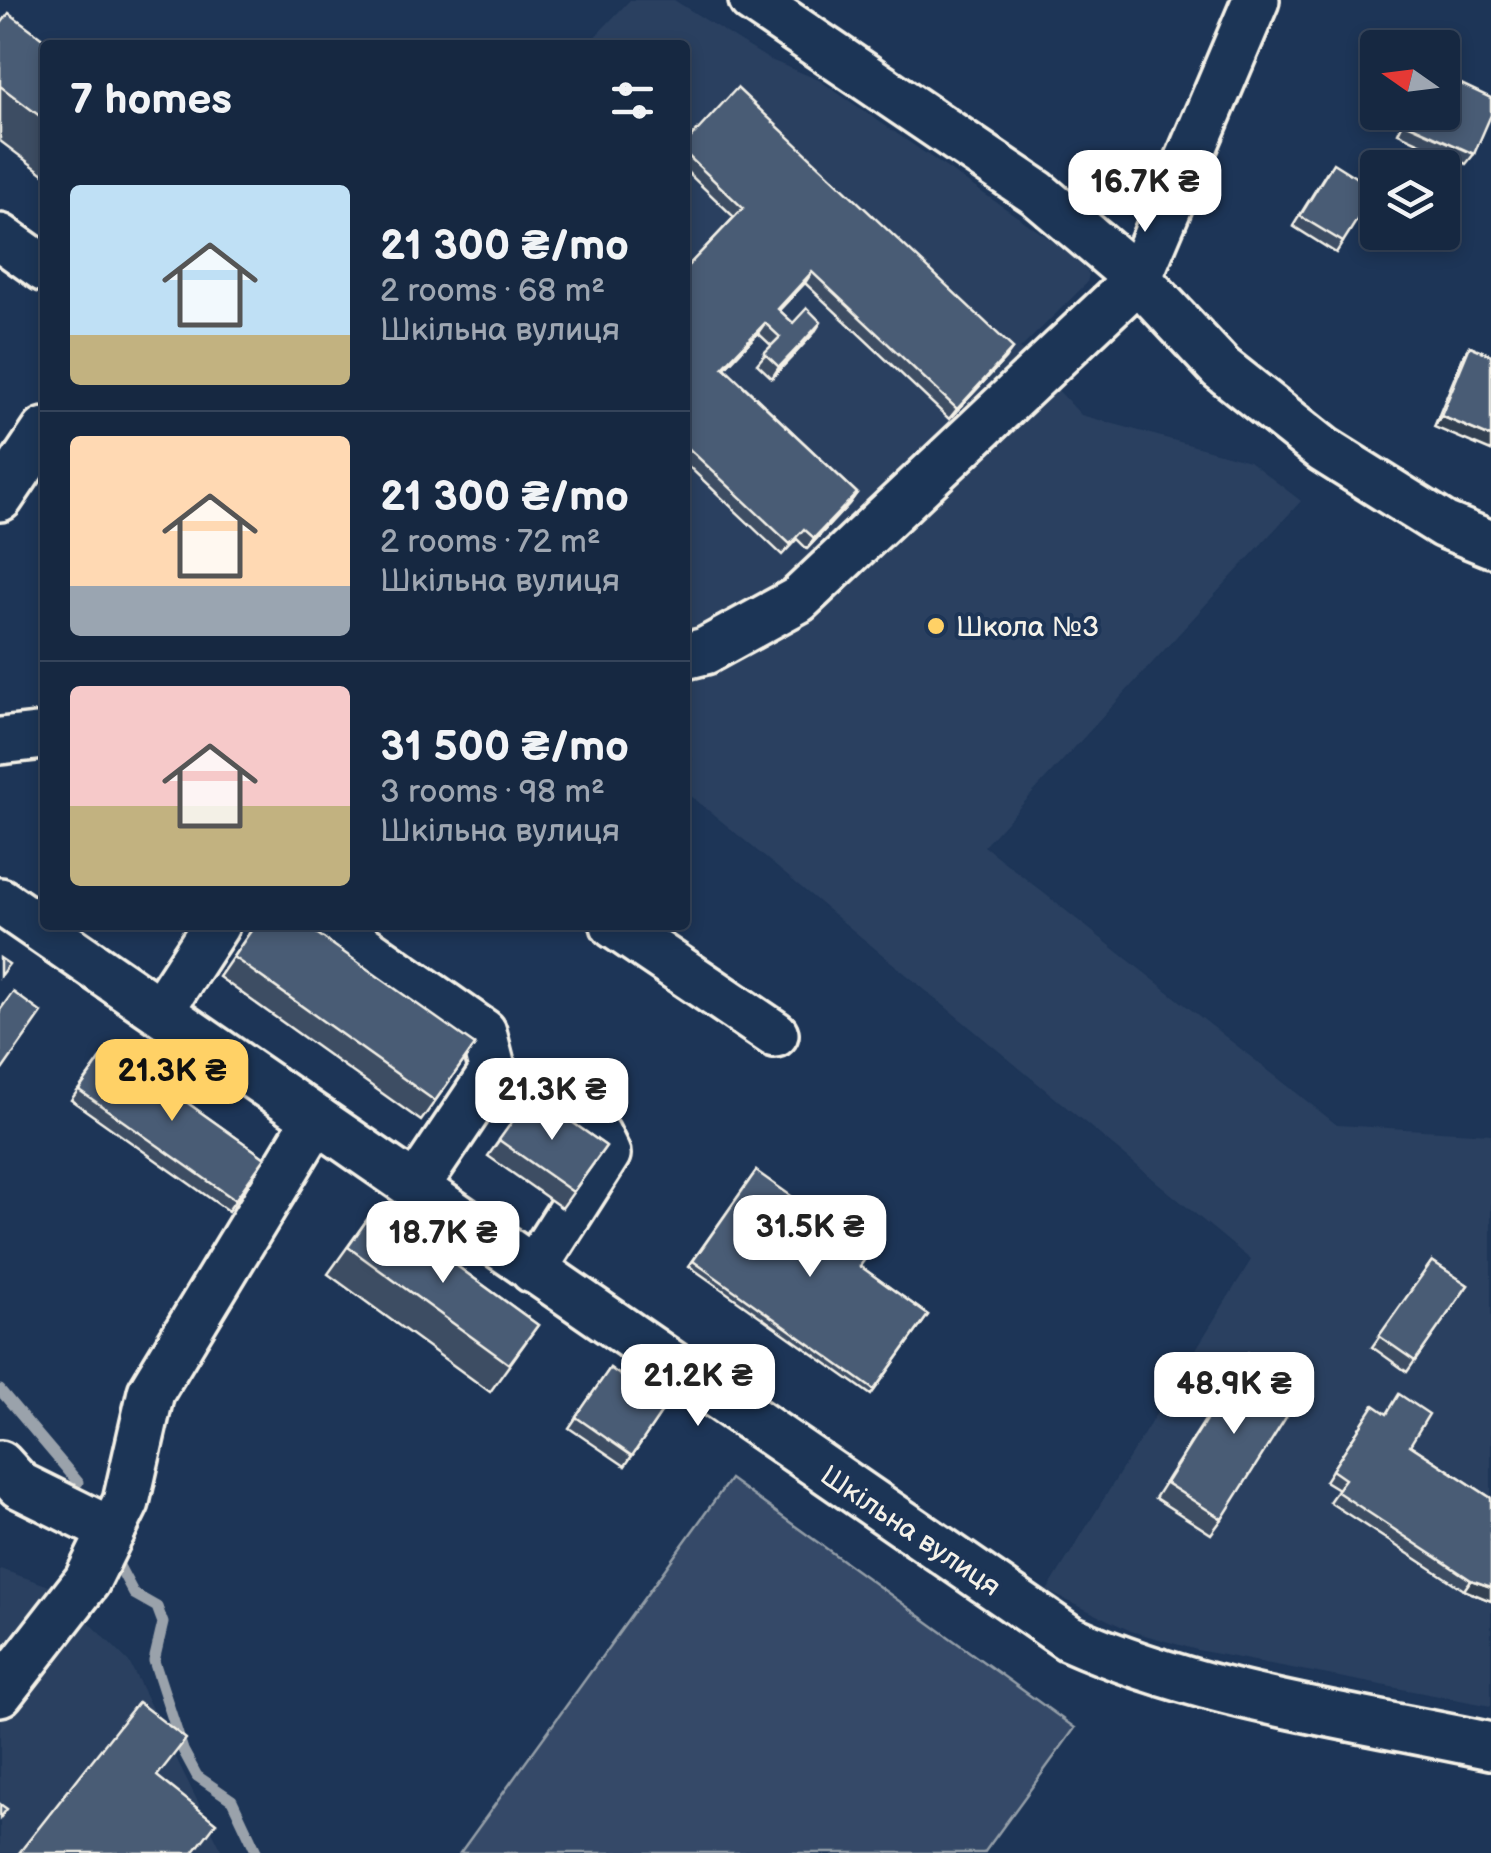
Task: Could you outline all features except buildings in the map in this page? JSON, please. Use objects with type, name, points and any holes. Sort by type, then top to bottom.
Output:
[{"type":"street","points":[[752,0],[1037,193],[1138,279],[1222,368],[1324,450],[1444,524],[1491,544]]},
{"type":"street","points":[[690,655],[706,651],[798,600],[1138,279],[1256,0]]},
{"type":"street","points":[[0,237],[40,265]]},
{"type":"street","points":[[0,498],[40,439]]},
{"type":"street","name":"Шкільна вулиця","points":[[0,901],[40,928]]},
{"type":"street","name":"Шкільна вулиця","points":[[42,930],[1069,1638],[1126,1664],[1196,1683],[1491,1746]]},
{"type":"street","points":[[160,1011],[213,930]]},
{"type":"street","points":[[337,930],[483,1032],[493,1072],[415,1188]]},
{"type":"street","points":[[621,930],[775,1034]]},
{"type":"street","points":[[533,1270],[607,1154],[597,1134],[546,1099]]},
{"type":"street","points":[[0,1693],[87,1582],[126,1502],[150,1392],[316,1119]]},
{"type":"street","points":[[0,1464],[18,1484],[112,1531]]},
{"type":"shaded area","name":"Школа №3","points":[[630,0],[674,0],[768,59],[819,80],[1070,253],[1089,274],[1087,283],[1020,349],[1081,415],[1249,461],[1301,501],[984,846],[1337,1125],[1491,1134],[1491,1706],[1197,1650],[1131,1631],[1047,1591],[1251,1260],[690,795],[693,759],[690,40],[592,40]]},
{"type":"shaded area","points":[[730,1479],[1075,1728],[984,1853],[460,1853]]},
{"type":"shaded area","points":[[0,1569],[55,1588],[129,1662],[223,1853],[0,1853]]},
{"type":"waterway","points":[[0,1390],[78,1482]]},
{"type":"waterway","points":[[118,1564],[134,1594],[157,1607],[163,1623],[154,1661],[183,1750],[197,1776],[232,1800],[257,1853]]},
{"type":"place","name":"Школа №3","points":[[936,626]]}]
